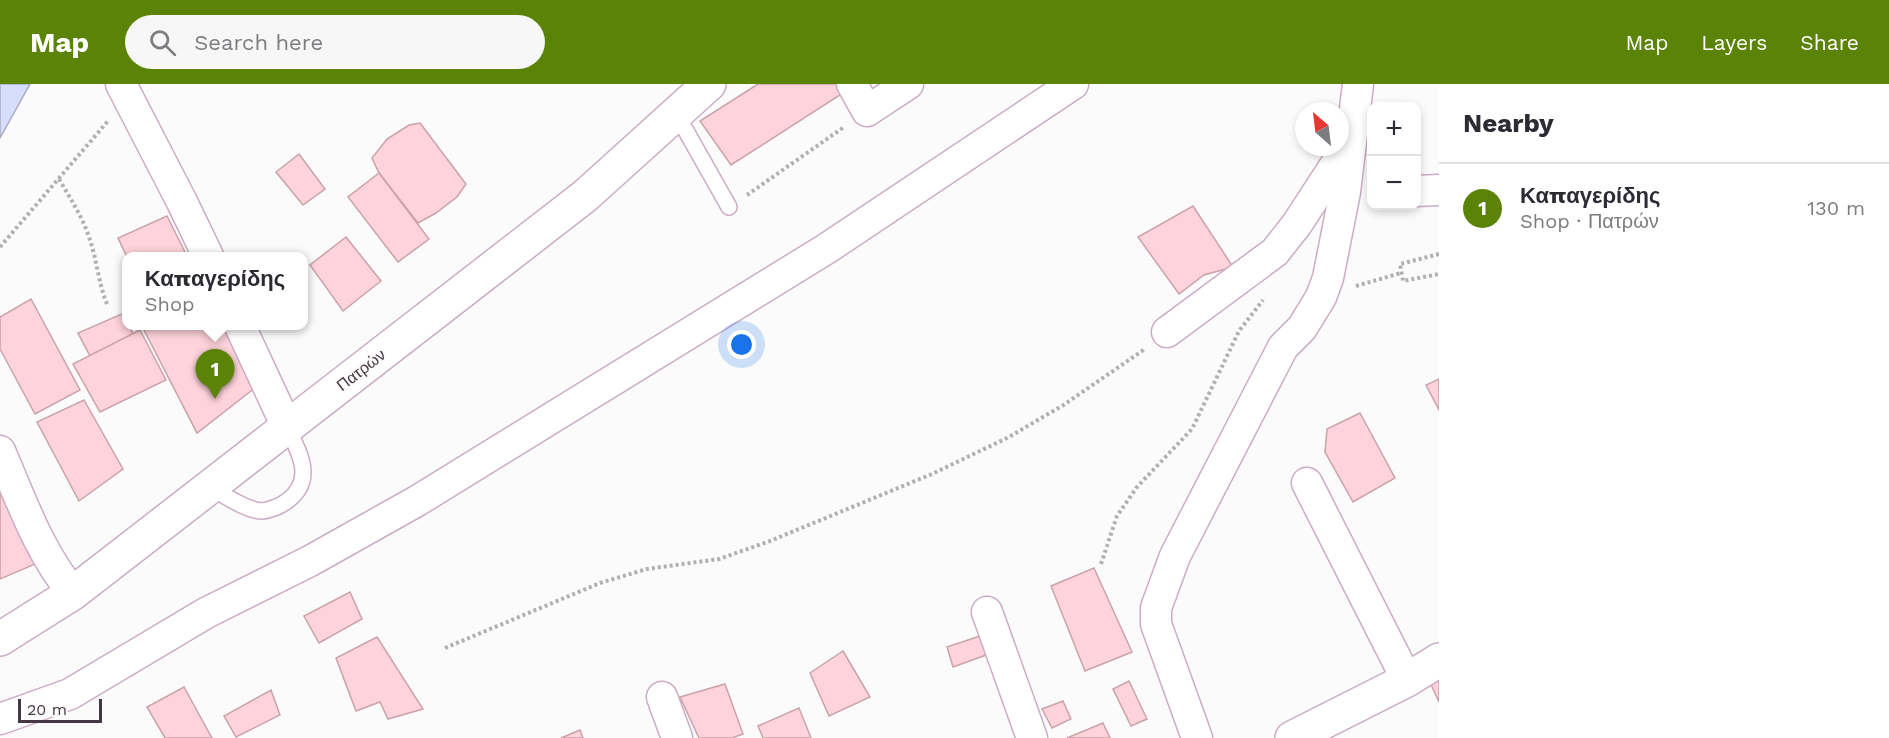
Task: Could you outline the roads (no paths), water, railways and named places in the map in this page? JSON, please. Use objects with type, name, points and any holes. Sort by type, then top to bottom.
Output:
[{"type":"main road","name":"Πατρών","points":[[0,639],[36,619],[73,593],[585,196],[709,84]]},
{"type":"main road","points":[[1292,738],[1407,680],[1439,660]]},
{"type":"street","points":[[852,84],[867,111],[908,84]]},
{"type":"street","points":[[0,719],[70,694],[206,613],[310,561],[417,501],[826,249],[1073,84]]},
{"type":"street","points":[[1197,738],[1156,624],[1158,599],[1175,556],[1283,347],[1302,328],[1321,297],[1358,192],[1349,154],[1358,84]]},
{"type":"street","points":[[124,91],[206,252]]},
{"type":"street","points":[[1167,332],[1275,252],[1297,224],[1336,164],[1346,156]]},
{"type":"street","points":[[1421,190],[1439,190]]},
{"type":"street","points":[[242,330],[287,427]]},
{"type":"street","points":[[0,451],[42,546],[56,573],[73,593]]},
{"type":"street","points":[[1307,483],[1407,680]]},
{"type":"street","points":[[987,612],[1032,738]]},
{"type":"street","points":[[662,697],[677,738]]},
{"type":"lane","points":[[677,115],[729,207]]},
{"type":"lane","points":[[211,488],[240,504],[261,511],[281,506],[296,495],[304,482],[303,466],[287,427]]},
{"type":"water","points":[[0,84],[30,84],[0,138]]},
{"type":"place","name":"Καπαγερίδης","points":[[215,399]]}]
